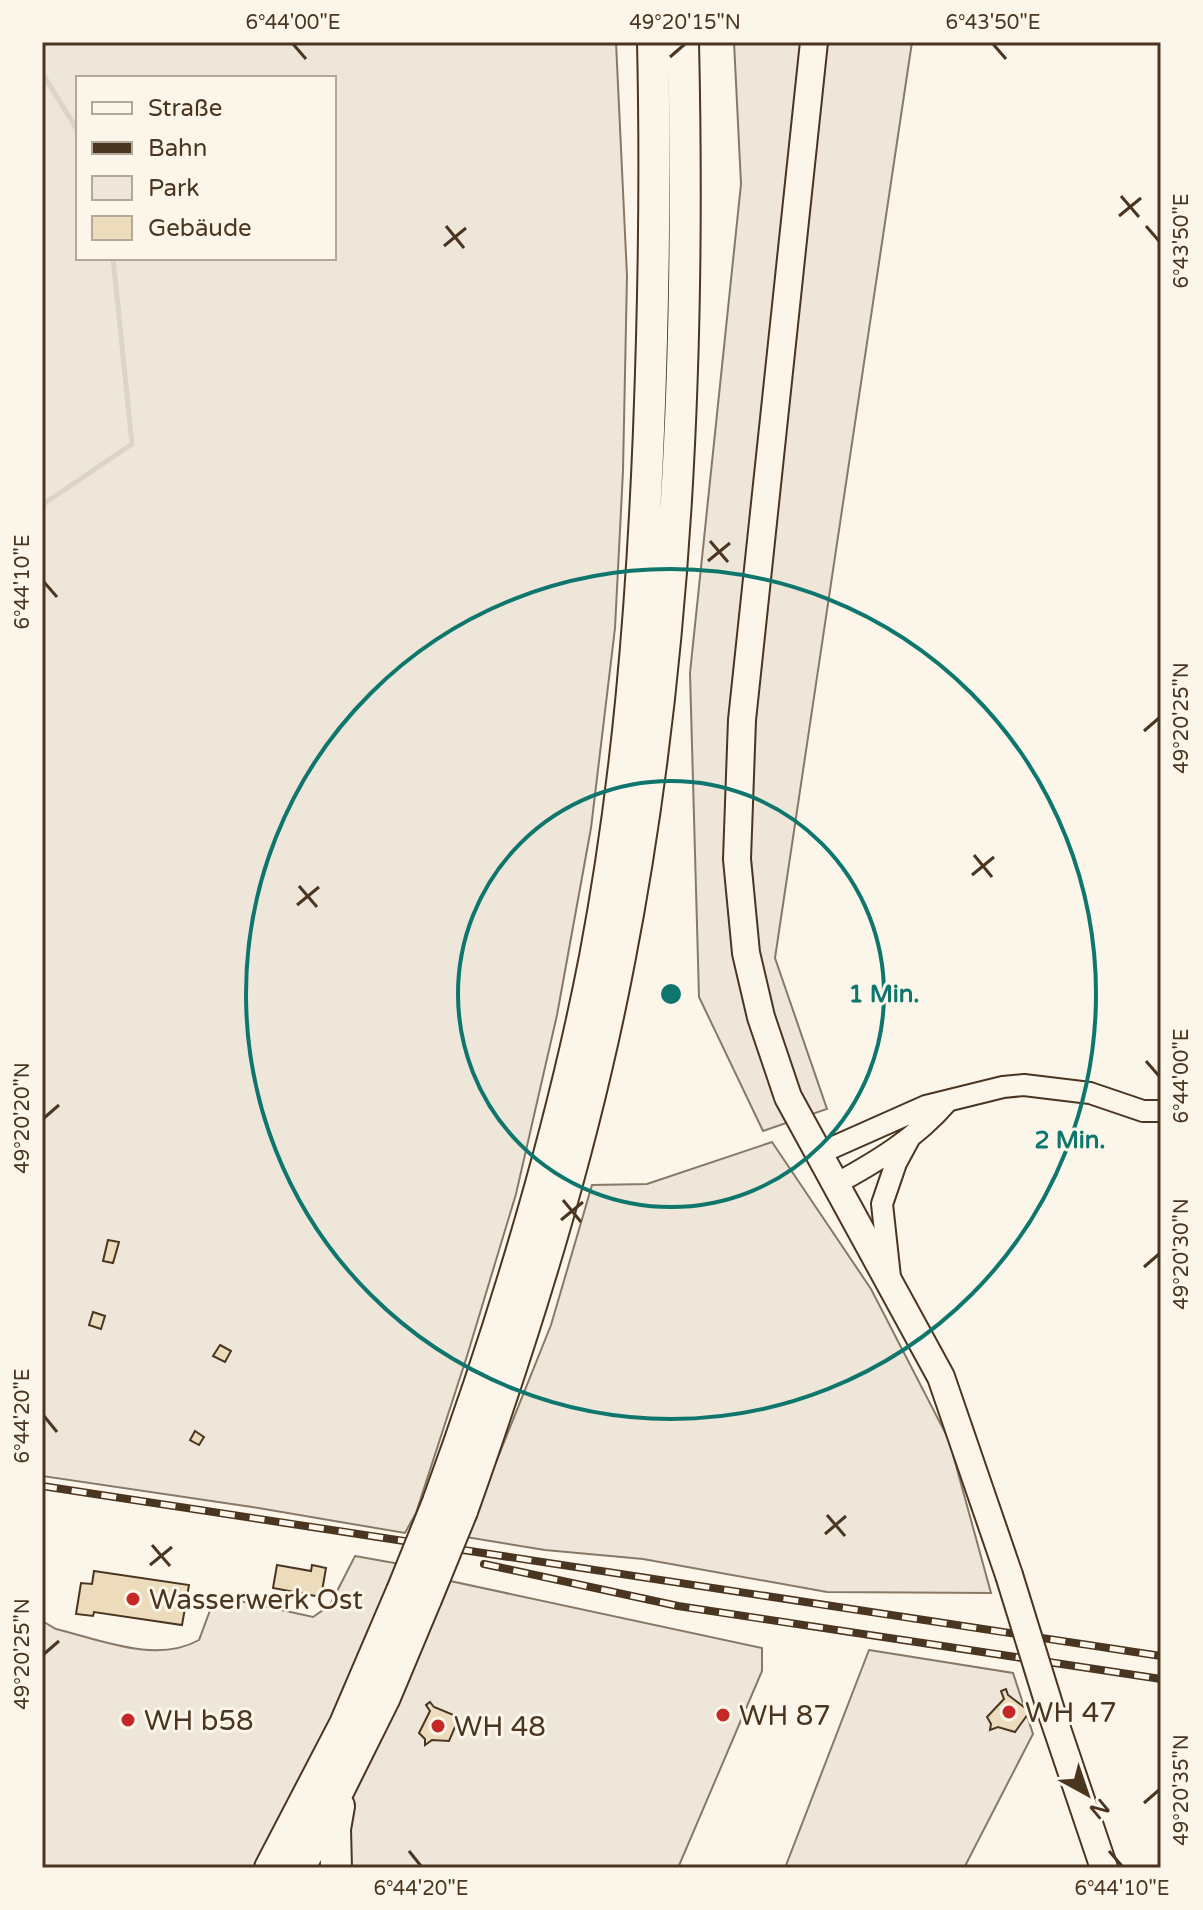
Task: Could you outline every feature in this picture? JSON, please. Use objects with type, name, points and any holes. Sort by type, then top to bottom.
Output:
[{"type":"highway","points":[[450,1506],[482,1381],[545,1172],[571,1069],[595,956],[615,838],[633,685],[647,492],[656,229],[653,42]]},
{"type":"highway","points":[[270,1868],[414,1595],[450,1506],[507,1385],[569,1178],[595,1075],[620,961],[658,707],[676,490],[684,306],[683,42]]},
{"type":"highway","points":[[300,1868],[385,1697],[414,1595]]},
{"type":"highway","points":[[336,1868],[335,1829],[344,1783]]},
{"type":"main road","points":[[814,42],[742,720],[737,859],[746,953],[761,1017],[788,1097],[834,1185],[890,1281],[947,1392],[1104,1868]]},
{"type":"street","points":[[818,1154],[926,1106],[977,1091],[1024,1085],[1090,1093],[1143,1111],[1161,1111]]},
{"type":"street","points":[[834,1185],[909,1139],[931,1121],[947,1102]]},
{"type":"street","points":[[890,1281],[882,1204],[896,1163],[909,1139]]},
{"type":"green space","points":[[42,42],[616,42],[627,276],[623,471],[615,628],[591,828],[557,1015],[516,1194],[416,1513],[405,1533],[42,1476]]},
{"type":"green space","points":[[734,42],[912,42],[775,958],[827,1109],[763,1131],[699,997],[690,673],[741,184]]},
{"type":"green space","points":[[772,1142],[871,1289],[949,1440],[991,1593],[827,1592],[643,1559],[545,1550],[466,1537],[551,1325],[592,1185],[647,1184]]},
{"type":"green space","points":[[355,1556],[400,1564],[390,1587],[441,1604],[450,1581],[762,1648],[762,1671],[678,1868],[42,1868],[42,1621],[56,1629],[128,1648],[165,1650],[182,1647],[199,1640],[212,1605],[222,1597],[313,1617],[330,1605]]},
{"type":"green space","points":[[869,1650],[1013,1673],[1033,1734],[964,1868],[785,1868]]},
{"type":"building","points":[[108,1240],[119,1242],[113,1263],[103,1261]]},
{"type":"building","points":[[93,1312],[105,1316],[101,1329],[89,1325]]},
{"type":"building","points":[[220,1345],[231,1351],[225,1362],[213,1356]]},
{"type":"building","points":[[195,1431],[204,1437],[199,1445],[190,1440]]},
{"type":"building","points":[[277,1565],[311,1571],[312,1565],[326,1568],[321,1597],[273,1588]]},
{"type":"building","name":"Wasserwerk Ost","points":[[94,1571],[189,1585],[182,1625],[94,1612],[93,1616],[76,1614],[81,1583],[92,1584]]},
{"type":"building","name":"WH 47","points":[[1006,1689],[1008,1695],[1028,1710],[1028,1714],[1015,1732],[998,1727],[990,1730],[987,1717],[1004,1699],[1001,1691]]},
{"type":"building","name":"WH 48","points":[[430,1702],[458,1720],[449,1741],[432,1740],[425,1745],[425,1739],[419,1733],[430,1711],[426,1705]]},
{"type":"waterway","points":[[42,73],[76,128]]},
{"type":"waterway","points":[[42,505],[132,444],[113,260]]},
{"type":"railway","points":[[42,1486],[1161,1656]]},
{"type":"railway","points":[[484,1564],[678,1606],[1161,1679]]},
{"type":"place","name":"Wasserwerk Ost","points":[[133,1599]]},
{"type":"place","name":"WH 47","points":[[1009,1712]]},
{"type":"place","name":"WH 87","points":[[723,1715]]},
{"type":"place","name":"WH b58","points":[[128,1720]]},
{"type":"place","name":"WH 48","points":[[438,1726]]}]
